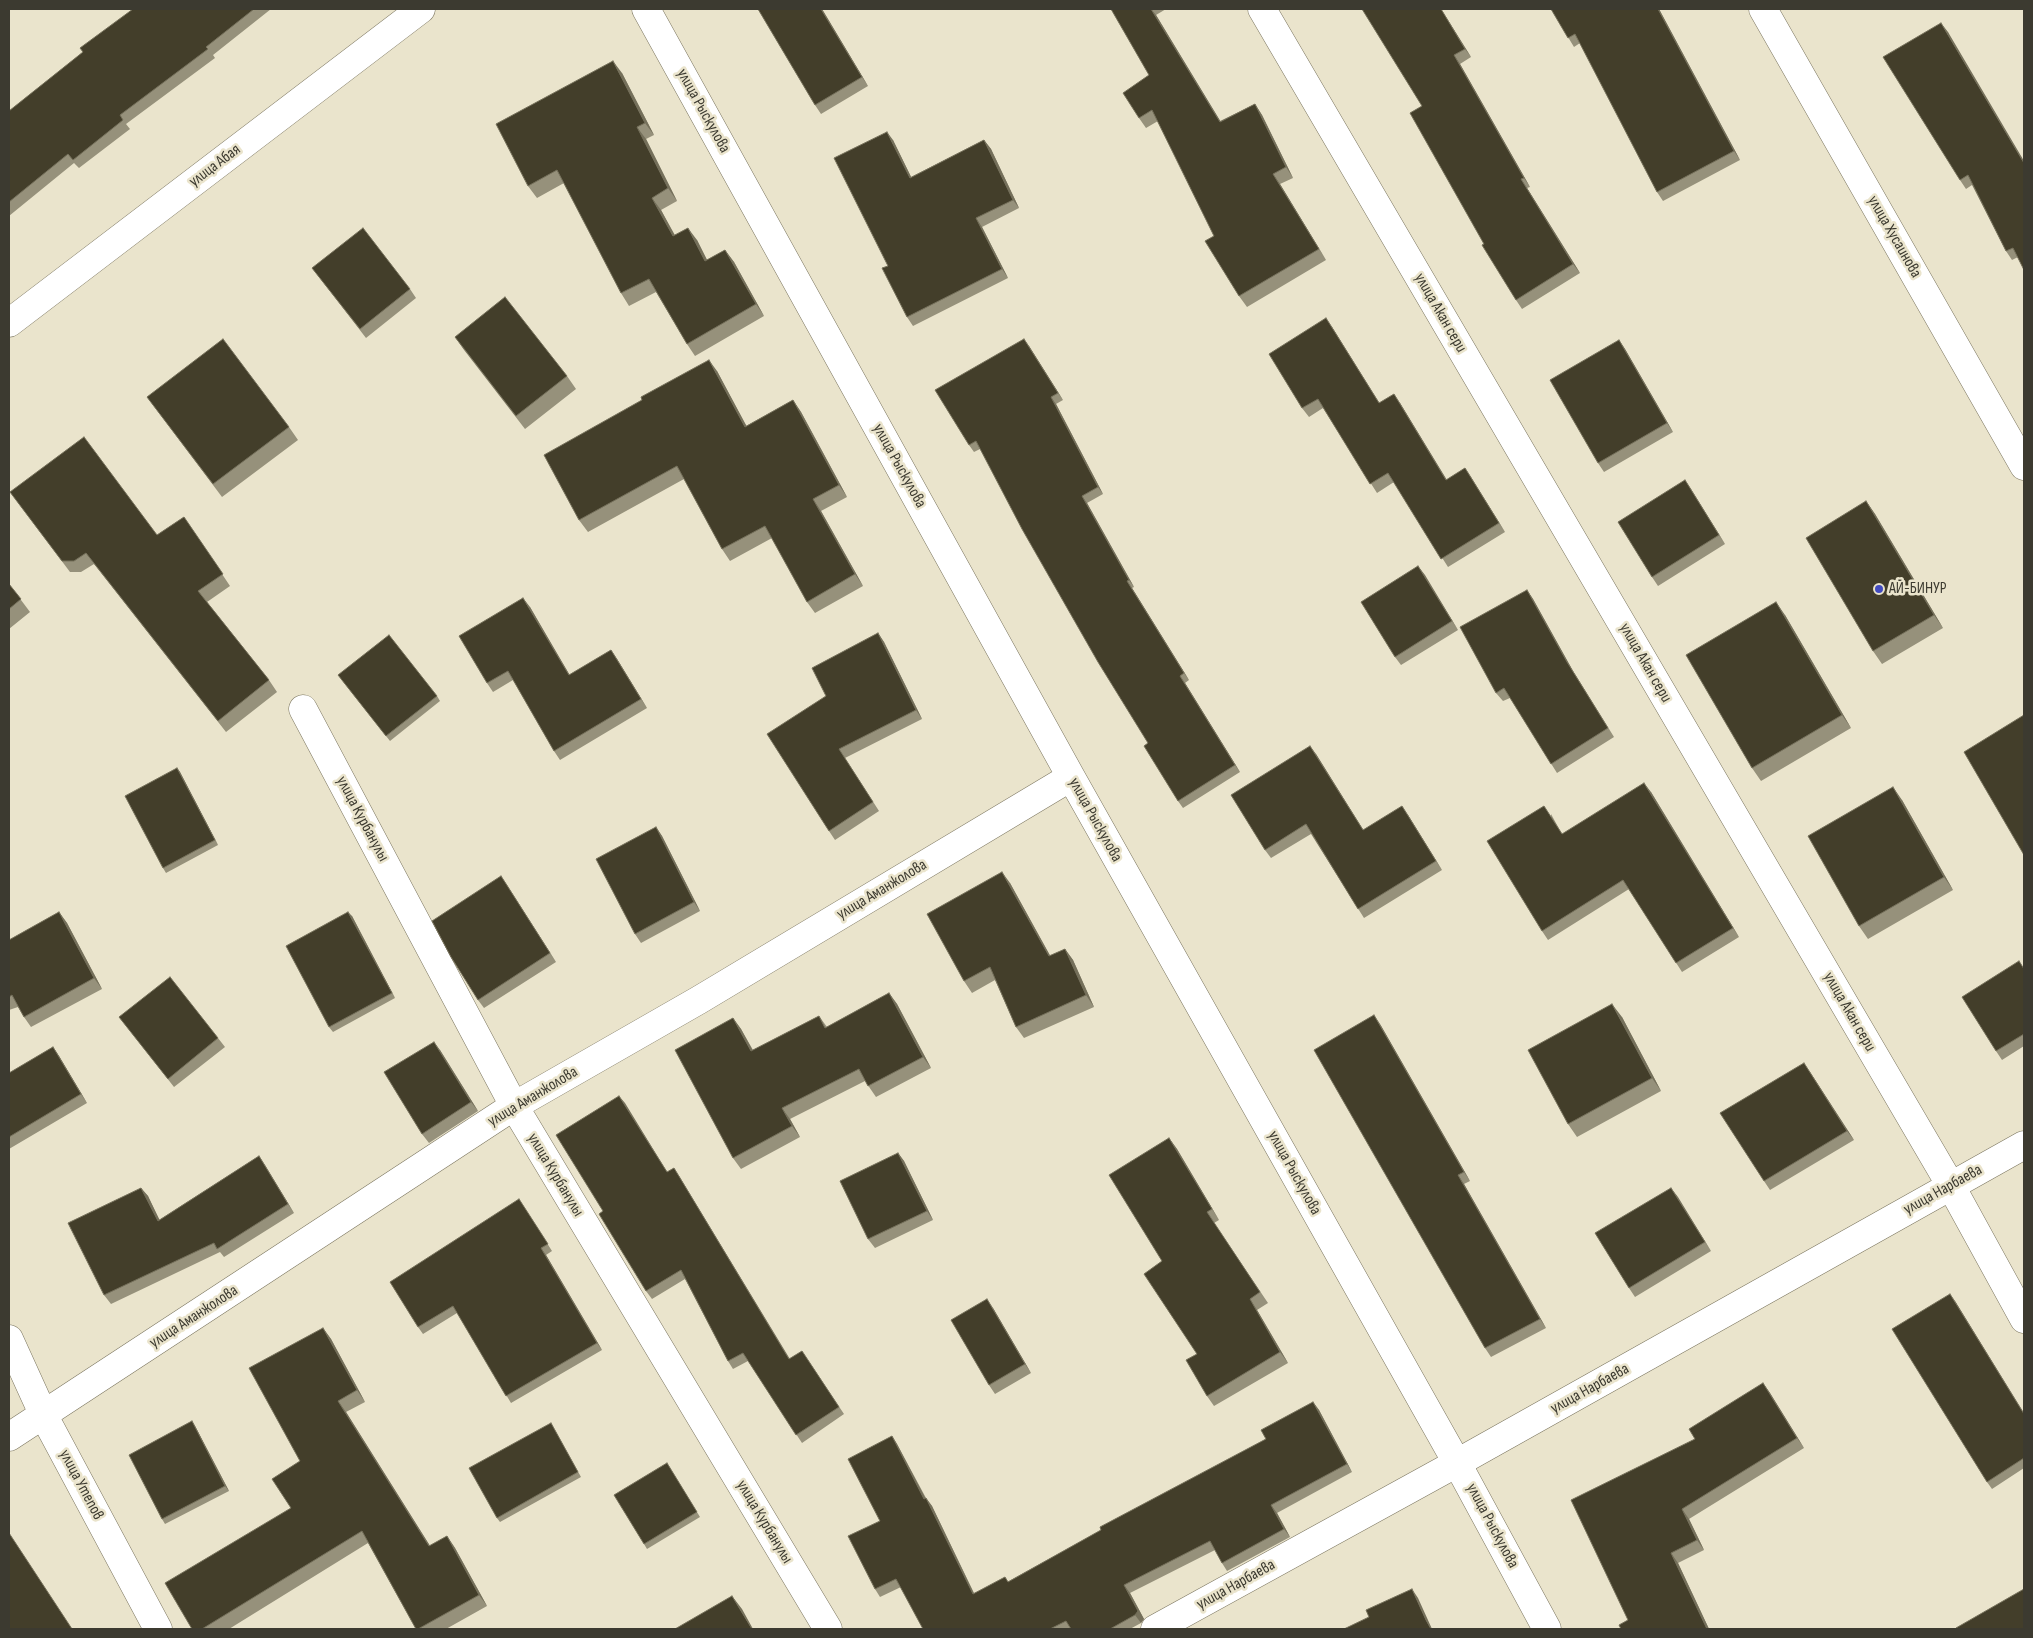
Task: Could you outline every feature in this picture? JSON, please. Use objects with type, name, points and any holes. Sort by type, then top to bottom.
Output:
[{"type":"street","name":"улица Абая","points":[[9,322],[421,9]]},
{"type":"street","name":"улица Рыскулова","points":[[646,9],[1071,777],[1457,1463],[1547,1629]]},
{"type":"street","name":"улица Акан сери","points":[[1262,9],[1951,1186],[2024,1319]]},
{"type":"street","name":"улица Хусаинова","points":[[1763,9],[2024,466]]},
{"type":"street","name":"улица Курбанулы","points":[[303,709],[514,1106],[828,1629]]},
{"type":"street","name":"улица Аманжолова","points":[[9,1437],[44,1416],[514,1106],[699,1000],[1071,777]]},
{"type":"street","name":"улица Нарбаева","points":[[1155,1629],[1457,1463],[2024,1145]]},
{"type":"street","name":"улица Утепов","points":[[9,1339],[44,1416],[158,1629]]},
{"type":"building","points":[[133,9],[254,9],[206,47],[208,49],[120,115],[123,120],[73,160],[68,154],[9,202],[9,111],[83,52],[80,48]]},
{"type":"building","points":[[758,9],[821,9],[862,77],[815,105]]},
{"type":"building","points":[[1111,9],[1151,9],[1220,122],[1255,104],[1286,167],[1273,174],[1319,249],[1239,296],[1205,241],[1214,236],[1152,110],[1139,118],[1123,93],[1149,75]]},
{"type":"building","points":[[1362,9],[1441,9],[1465,49],[1454,55],[1524,178],[1521,179],[1573,264],[1516,300],[1482,245],[1484,244],[1410,113],[1422,106]]},
{"type":"building","points":[[1551,9],[1658,9],[1734,151],[1657,192],[1575,34],[1568,38]]},
{"type":"building","points":[[1941,23],[2024,163],[2024,270],[2013,248],[2006,251],[1968,175],[1960,180],[1883,57]]},
{"type":"building","points":[[613,61],[645,123],[637,127],[668,188],[652,198],[673,236],[688,228],[705,261],[725,250],[756,304],[687,344],[649,279],[621,293],[557,170],[528,186],[496,124]]},
{"type":"building","points":[[887,132],[910,178],[984,140],[1013,200],[976,218],[1002,269],[907,317],[882,268],[888,266],[834,158]]},
{"type":"building","points":[[363,228],[410,289],[360,329],[312,268]]},
{"type":"building","points":[[505,297],[567,376],[516,416],[455,337]]},
{"type":"building","points":[[1326,318],[1379,403],[1394,394],[1446,480],[1465,468],[1499,523],[1441,559],[1388,473],[1370,484],[1318,399],[1302,408],[1269,354]]},
{"type":"building","points":[[223,339],[289,427],[213,484],[147,397]]},
{"type":"building","points":[[1024,339],[1058,393],[1051,397],[1098,487],[1082,496],[1129,580],[1127,581],[1184,673],[1180,676],[1235,765],[1178,801],[1144,746],[1148,743],[1098,662],[1022,529],[976,441],[969,445],[935,390]]},
{"type":"building","points":[[1619,340],[1667,423],[1598,463],[1550,380]]},
{"type":"building","points":[[709,360],[745,427],[793,400],[839,485],[813,499],[855,574],[807,602],[765,526],[722,549],[677,466],[579,520],[544,455],[642,400],[641,397]]},
{"type":"building","points":[[84,437],[157,535],[184,517],[223,574],[198,591],[269,680],[218,721],[86,553],[74,561],[62,561],[10,492]]},
{"type":"building","points":[[1685,480],[1719,535],[1652,577],[1618,522]]},
{"type":"building","name":"АЙ-БИНУР","points":[[1866,501],[1934,615],[1873,651],[1806,538]]},
{"type":"building","points":[[1418,566],[1452,621],[1395,657],[1361,602]]},
{"type":"building","points":[[9,584],[21,599],[9,609]]},
{"type":"building","points":[[1527,590],[1567,662],[1608,728],[1551,764],[1504,688],[1496,693],[1460,627]]},
{"type":"building","points":[[523,598],[569,675],[611,650],[641,699],[554,751],[508,671],[487,683],[459,636]]},
{"type":"building","points":[[1776,602],[1842,715],[1752,768],[1686,655]]},
{"type":"building","points":[[878,633],[916,710],[839,749],[873,802],[829,831],[767,734],[826,696],[812,668]]},
{"type":"building","points":[[389,635],[437,696],[386,736],[338,675]]},
{"type":"building","points":[[2024,715],[2024,855],[1964,752]]},
{"type":"building","points":[[1310,746],[1363,830],[1402,806],[1436,861],[1358,909],[1306,824],[1265,850],[1231,795]]},
{"type":"building","points":[[177,768],[215,840],[163,868],[125,796]]},
{"type":"building","points":[[1644,783],[1733,928],[1676,963],[1623,880],[1542,931],[1487,841],[1544,806],[1562,834]]},
{"type":"building","points":[[1893,787],[1944,877],[1859,926],[1808,836]]},
{"type":"building","points":[[656,827],[694,902],[635,934],[596,859]]},
{"type":"building","points":[[1002,872],[1049,956],[1065,949],[1086,995],[1016,1027],[990,967],[964,981],[927,914]]},
{"type":"building","points":[[501,876],[550,953],[478,1000],[451,957],[432,921]]},
{"type":"building","points":[[59,912],[94,978],[24,1017],[12,995],[9,997],[9,940]]},
{"type":"building","points":[[348,912],[392,993],[329,1027],[286,946]]},
{"type":"building","points":[[2019,961],[2024,969],[2024,1034],[1996,1051],[1962,997]]},
{"type":"building","points":[[170,977],[218,1038],[168,1079],[119,1017]]},
{"type":"building","points":[[889,993],[923,1057],[868,1086],[859,1069],[782,1108],[792,1126],[733,1158],[675,1050],[733,1018],[751,1051],[819,1016],[825,1028]]},
{"type":"building","points":[[1612,1004],[1652,1078],[1568,1124],[1528,1050]]},
{"type":"building","points":[[1374,1015],[1464,1172],[1458,1175],[1540,1319],[1485,1348],[1314,1050]]},
{"type":"building","points":[[434,1042],[471,1102],[422,1134],[384,1072]]},
{"type":"building","points":[[53,1047],[81,1094],[9,1137],[9,1073]]},
{"type":"building","points":[[1804,1063],[1847,1131],[1764,1181],[1720,1113]]},
{"type":"building","points":[[619,1096],[667,1172],[674,1168],[789,1359],[802,1351],[839,1407],[796,1435],[743,1353],[728,1361],[681,1270],[646,1291],[599,1214],[603,1211],[556,1135]]},
{"type":"building","points":[[1169,1138],[1212,1209],[1207,1212],[1260,1292],[1250,1299],[1280,1352],[1207,1396],[1186,1360],[1197,1354],[1144,1274],[1162,1261],[1109,1175]]},
{"type":"building","points":[[898,1153],[927,1211],[868,1239],[840,1181]]},
{"type":"building","points":[[259,1156],[288,1204],[217,1249],[214,1243],[104,1295],[68,1223],[141,1188],[158,1221]]},
{"type":"building","points":[[1671,1188],[1705,1242],[1629,1288],[1595,1233]]},
{"type":"building","points":[[519,1199],[548,1244],[541,1248],[597,1343],[506,1396],[453,1306],[418,1327],[390,1282]]},
{"type":"building","points":[[1950,1294],[2024,1414],[2024,1458],[1987,1482],[1892,1329]]},
{"type":"building","points":[[987,1299],[1025,1364],[989,1385],[951,1320]]},
{"type":"building","points":[[323,1328],[357,1390],[338,1401],[429,1546],[447,1536],[479,1595],[416,1629],[362,1531],[202,1629],[192,1629],[165,1583],[291,1508],[272,1479],[300,1461],[249,1368]]},
{"type":"building","points":[[1763,1383],[1797,1438],[1682,1509],[1697,1540],[1671,1553],[1707,1629],[1621,1629],[1619,1625],[1628,1620],[1571,1500],[1695,1439],[1689,1429]]},
{"type":"building","points":[[1313,1402],[1347,1464],[1271,1505],[1284,1529],[1222,1563],[1210,1541],[1124,1585],[1138,1611],[1135,1615],[1110,1629],[1071,1629],[1066,1621],[1050,1629],[923,1629],[896,1579],[875,1589],[848,1536],[880,1521],[848,1459],[892,1436],[924,1499],[926,1498],[973,1594],[1005,1577],[1008,1582],[1101,1530],[1100,1527],[1266,1439],[1261,1430]]},
{"type":"building","points":[[192,1421],[225,1486],[162,1519],[129,1455]]},
{"type":"building","points":[[551,1423],[578,1472],[497,1518],[469,1468]]},
{"type":"building","points":[[667,1463],[697,1512],[644,1544],[614,1495]]},
{"type":"building","points":[[9,1533],[72,1629],[9,1629]]},
{"type":"building","points":[[1412,1589],[1431,1629],[1344,1629],[1369,1617],[1366,1610]]},
{"type":"building","points":[[2024,1589],[2024,1629],[1956,1628]]},
{"type":"building","points":[[732,1596],[752,1629],[675,1629]]},
{"type":"place","name":"АЙ-БИНУР","points":[[1879,589]]}]
